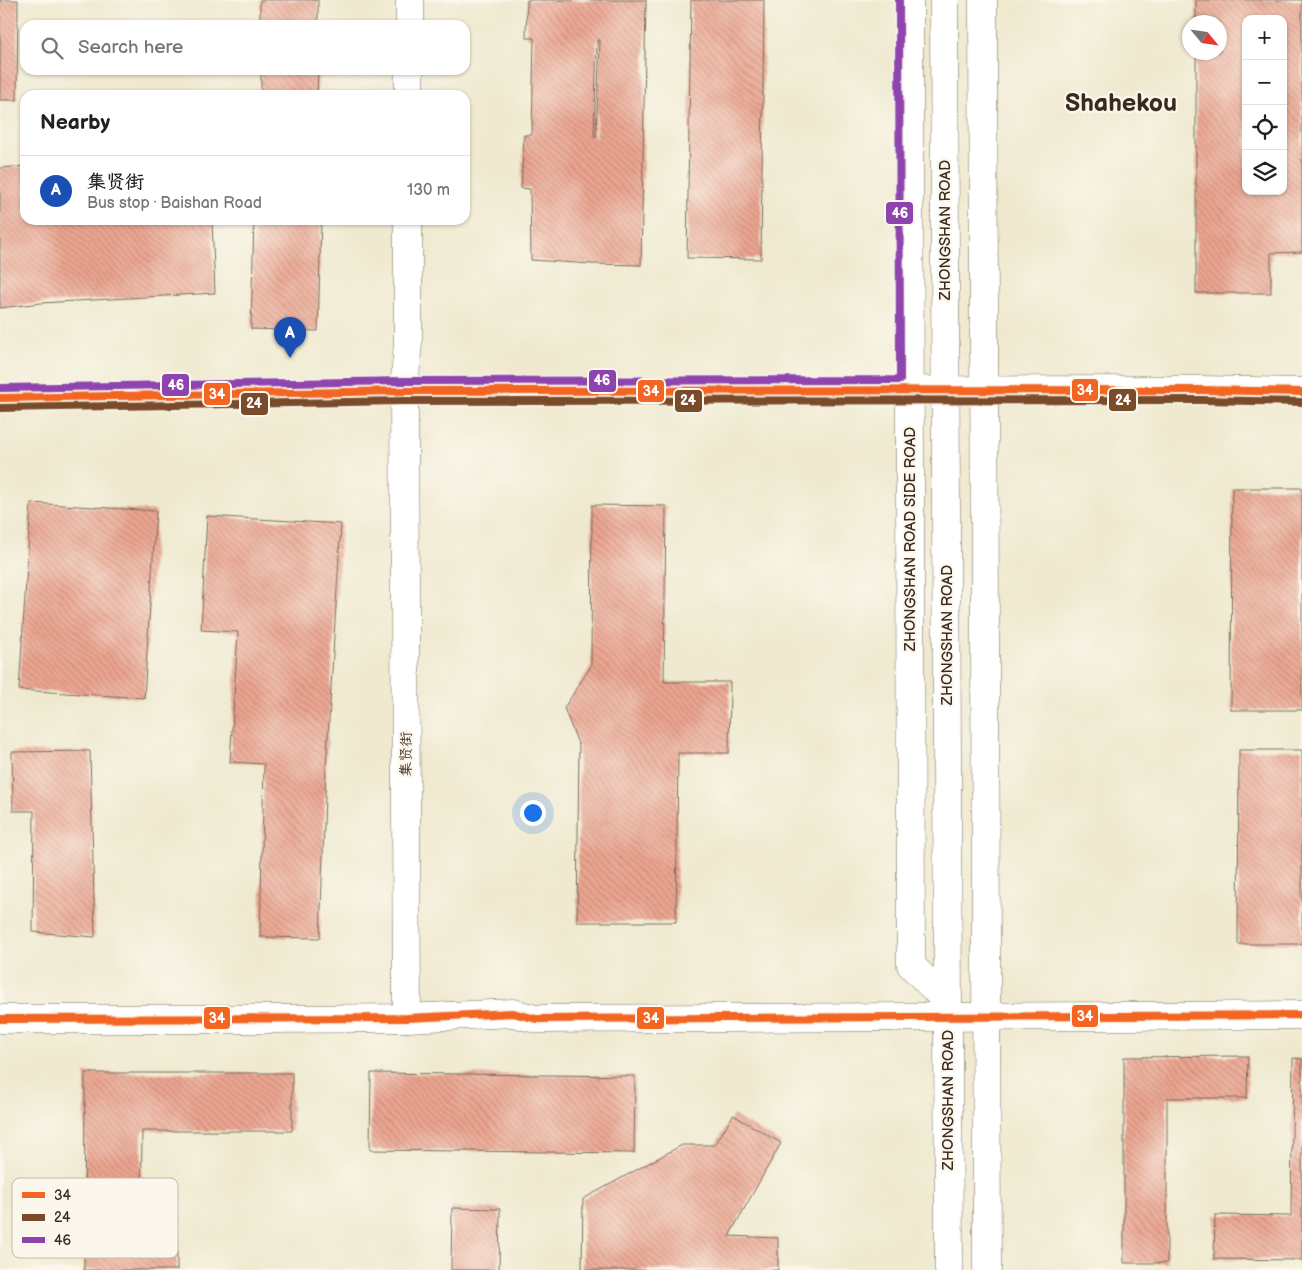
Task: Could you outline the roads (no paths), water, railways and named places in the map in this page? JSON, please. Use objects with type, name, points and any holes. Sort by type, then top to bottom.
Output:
[{"type":"main road","points":[[410,0],[410,20]]},
{"type":"main road","name":"ZHONGSHAN ROAD SIDE ROAD","points":[[909,0],[910,965],[948,1010]]},
{"type":"main road","name":"ZHONGSHAN ROAD","points":[[944,0],[949,1270]]},
{"type":"main road","points":[[983,0],[987,1270]]},
{"type":"main road","points":[[409,75],[409,90]]},
{"type":"main road","name":"集贤街","points":[[407,1018],[404,391],[408,342],[408,225]]},
{"type":"main road","points":[[0,398],[404,391],[1201,390],[1302,392]]},
{"type":"main road","points":[[0,1019],[407,1018],[513,1014],[536,1019],[948,1010],[986,1017],[1302,1016]]},
{"type":"place","name":"集贤街","points":[[290,358]]},
{"type":"district","name":"Shahekou","points":[[1121,103]]}]
